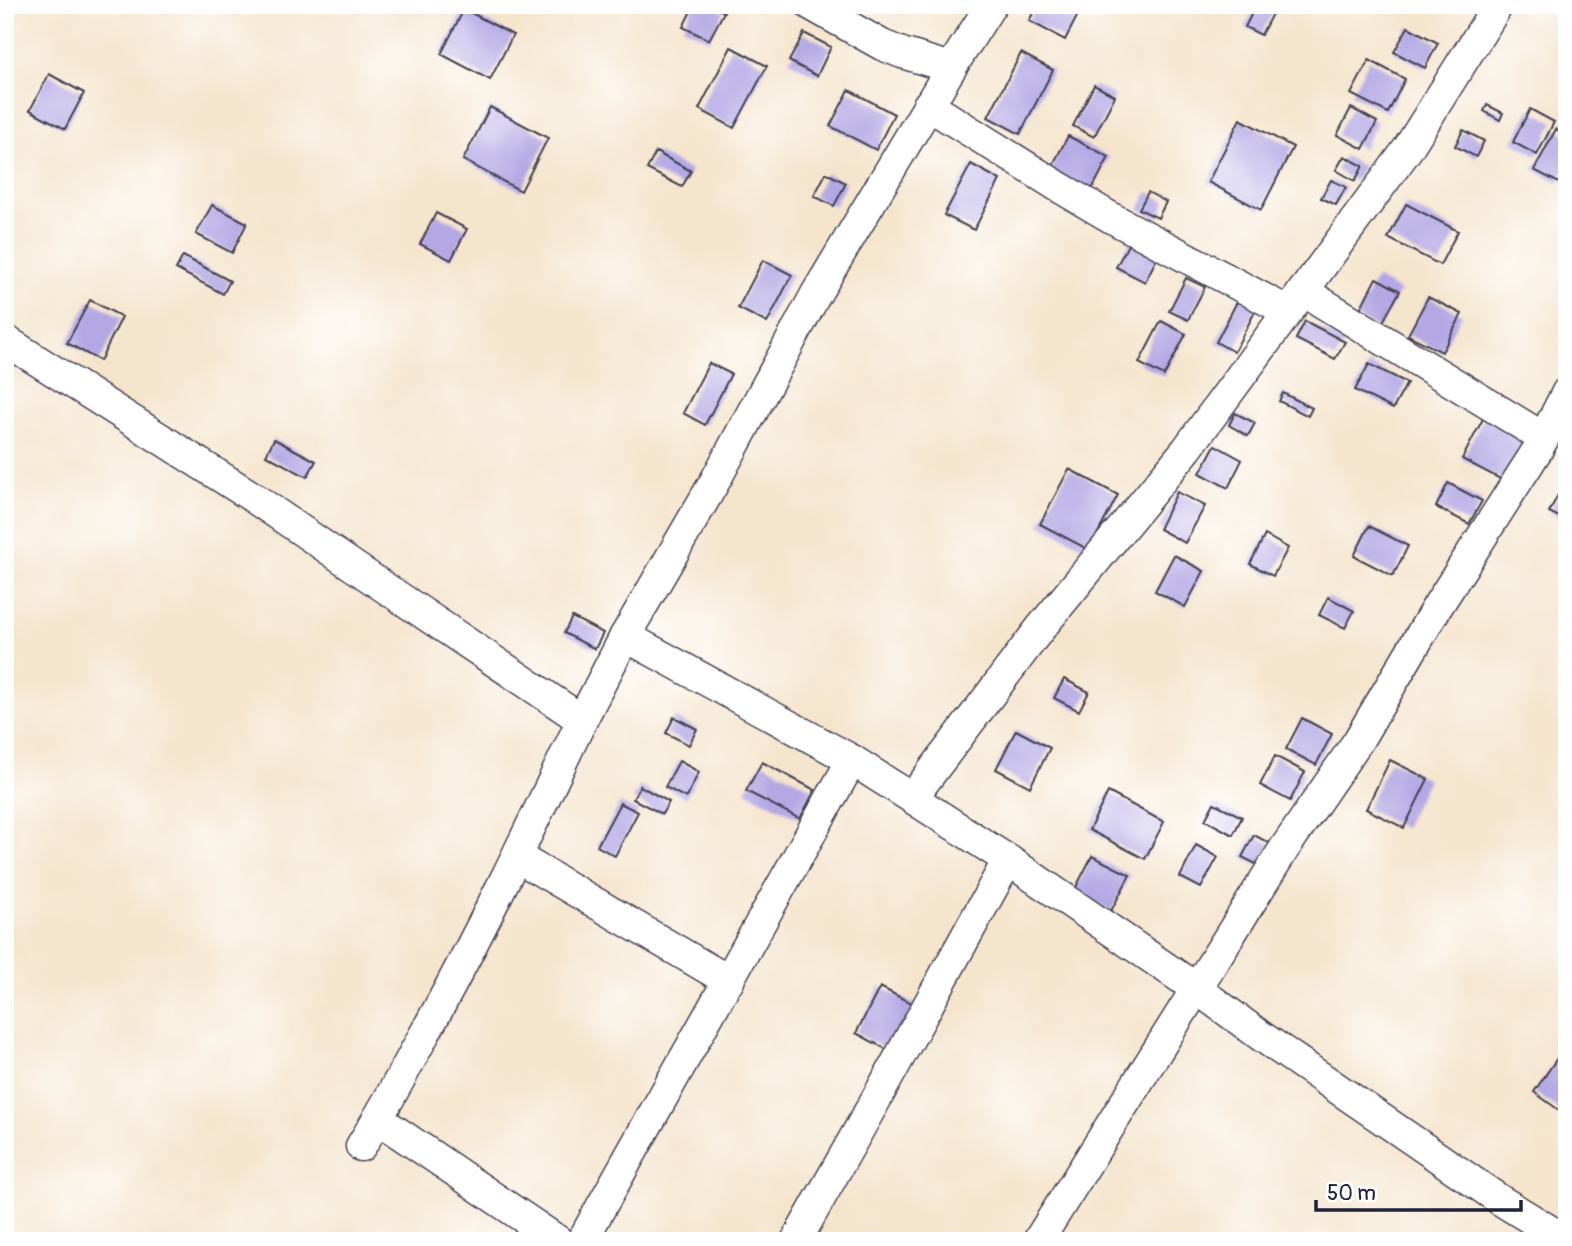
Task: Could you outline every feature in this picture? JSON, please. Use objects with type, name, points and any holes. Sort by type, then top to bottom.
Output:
[{"type":"street","points":[[811,5],[882,45],[951,68]]},
{"type":"street","points":[[361,1146],[481,929],[625,636],[715,481],[816,294],[991,5]]},
{"type":"street","points":[[912,798],[1039,630],[1187,449],[1407,150],[1498,5]]},
{"type":"street","points":[[929,105],[1069,193],[1295,301],[1544,438]]},
{"type":"street","points":[[5,340],[251,496],[582,720]]},
{"type":"street","points":[[1038,1241],[1284,849],[1358,741],[1437,607],[1544,438],[1567,392]]},
{"type":"street","points":[[625,636],[852,760],[912,798],[1197,989],[1489,1193],[1567,1241]]},
{"type":"street","points":[[582,1241],[852,760]]},
{"type":"street","points":[[517,857],[729,981]]},
{"type":"street","points":[[796,1241],[1008,860]]},
{"type":"street","points":[[378,1119],[558,1241]]},
{"type":"building","points":[[694,5],[711,5],[724,12],[709,40],[683,27]]},
{"type":"building","points":[[1037,5],[1083,5],[1065,40],[1029,21]]},
{"type":"building","points":[[1256,5],[1276,6],[1261,35],[1245,27]]},
{"type":"building","points":[[464,9],[513,35],[490,80],[441,54]]},
{"type":"building","points":[[1408,27],[1438,43],[1425,68],[1394,52]]},
{"type":"building","points":[[804,33],[831,47],[817,76],[789,61]]},
{"type":"building","points":[[731,47],[767,66],[734,128],[699,109]]},
{"type":"building","points":[[1021,53],[1053,70],[1020,134],[988,117]]},
{"type":"building","points":[[1369,60],[1405,79],[1388,113],[1351,94]]},
{"type":"building","points":[[49,74],[84,93],[65,129],[30,110]]},
{"type":"building","points":[[1094,85],[1115,96],[1094,137],[1073,126]]},
{"type":"building","points":[[849,90],[894,114],[876,150],[830,126]]},
{"type":"building","points":[[1487,105],[1503,113],[1500,120],[1484,111]]},
{"type":"building","points":[[490,107],[548,138],[521,191],[463,160]]},
{"type":"building","points":[[1351,108],[1377,122],[1363,149],[1337,135]]},
{"type":"building","points":[[1530,109],[1554,122],[1537,155],[1513,142]]},
{"type":"building","points":[[1240,119],[1293,147],[1261,210],[1208,182]]},
{"type":"building","points":[[1556,129],[1567,135],[1567,167],[1559,183],[1534,170]]},
{"type":"building","points":[[1463,130],[1484,141],[1476,157],[1455,146]]},
{"type":"building","points":[[1068,136],[1109,157],[1089,195],[1048,174]]},
{"type":"building","points":[[656,152],[691,171],[682,187],[647,169]]},
{"type":"building","points":[[1344,156],[1363,166],[1355,181],[1336,170]]},
{"type":"building","points":[[971,164],[1000,180],[974,230],[944,215]]},
{"type":"building","points":[[826,173],[846,183],[834,206],[814,196]]},
{"type":"building","points":[[1331,180],[1346,187],[1336,205],[1321,198]]},
{"type":"building","points":[[1148,192],[1166,202],[1158,218],[1139,209]]},
{"type":"building","points":[[1406,204],[1458,231],[1440,265],[1388,238]]},
{"type":"building","points":[[212,205],[247,223],[232,253],[196,234]]},
{"type":"building","points":[[436,213],[467,229],[451,260],[420,244]]},
{"type":"building","points":[[1131,239],[1159,254],[1145,282],[1116,267]]},
{"type":"building","points":[[183,256],[230,281],[223,294],[176,269]]},
{"type":"building","points":[[763,260],[792,275],[767,323],[738,308]]},
{"type":"building","points":[[1186,278],[1205,287],[1188,320],[1169,311]]},
{"type":"building","points":[[1376,278],[1400,291],[1379,329],[1356,317]]},
{"type":"building","points":[[1241,294],[1259,304],[1234,352],[1216,342]]},
{"type":"building","points":[[1428,297],[1462,314],[1442,352],[1408,335]]},
{"type":"building","points":[[90,300],[122,317],[100,361],[67,343]]},
{"type":"building","points":[[1161,321],[1186,334],[1164,376],[1139,363]]},
{"type":"building","points":[[1305,321],[1345,342],[1335,359],[1296,339]]},
{"type":"building","points":[[709,363],[731,374],[705,425],[683,413]]},
{"type":"building","points":[[1369,364],[1407,383],[1393,409],[1355,390]]},
{"type":"building","points":[[1283,393],[1312,408],[1308,416],[1279,401]]},
{"type":"building","points":[[1235,413],[1255,423],[1248,436],[1229,425]]},
{"type":"building","points":[[1486,413],[1528,435],[1504,481],[1462,459]]},
{"type":"building","points":[[274,439],[316,461],[307,477],[266,455]]},
{"type":"building","points":[[1215,445],[1242,460],[1228,488],[1200,473]]},
{"type":"building","points":[[1069,469],[1118,495],[1089,550],[1040,524]]},
{"type":"building","points":[[1567,478],[1567,521],[1549,512]]},
{"type":"building","points":[[1448,483],[1482,501],[1469,524],[1436,507]]},
{"type":"building","points":[[1177,492],[1205,506],[1185,543],[1159,529]]},
{"type":"building","points":[[1369,526],[1408,546],[1393,576],[1354,556]]},
{"type":"building","points":[[1265,535],[1288,548],[1273,576],[1250,564]]},
{"type":"building","points":[[1174,555],[1204,571],[1185,607],[1155,591]]},
{"type":"building","points":[[1328,597],[1354,611],[1345,628],[1319,615]]},
{"type":"building","points":[[572,617],[603,633],[595,649],[564,633]]},
{"type":"building","points":[[1064,679],[1089,692],[1079,711],[1054,698]]},
{"type":"building","points":[[674,717],[697,729],[689,745],[666,733]]},
{"type":"building","points":[[1302,718],[1332,734],[1316,765],[1286,749]]},
{"type":"building","points":[[1016,730],[1050,748],[1030,787],[996,769]]},
{"type":"building","points":[[1275,756],[1305,772],[1290,801],[1260,785]]},
{"type":"building","points":[[1390,760],[1428,779],[1404,828],[1366,809]]},
{"type":"building","points":[[679,761],[699,772],[686,798],[665,787]]},
{"type":"building","points":[[762,762],[815,790],[800,819],[746,791]]},
{"type":"building","points":[[640,786],[669,802],[662,814],[633,799]]},
{"type":"building","points":[[1108,792],[1164,822],[1145,859],[1089,830]]},
{"type":"building","points":[[620,803],[638,812],[615,856],[597,846]]},
{"type":"building","points":[[1214,803],[1242,817],[1233,835],[1205,820]]},
{"type":"building","points":[[1254,835],[1271,844],[1260,866],[1242,857]]},
{"type":"building","points":[[1196,845],[1218,857],[1201,888],[1180,877]]},
{"type":"building","points":[[1092,856],[1130,875],[1111,911],[1074,891]]},
{"type":"building","points":[[880,987],[919,1007],[895,1054],[856,1033]]},
{"type":"building","points":[[1560,1054],[1567,1059],[1567,1108],[1563,1113],[1534,1092]]}]
